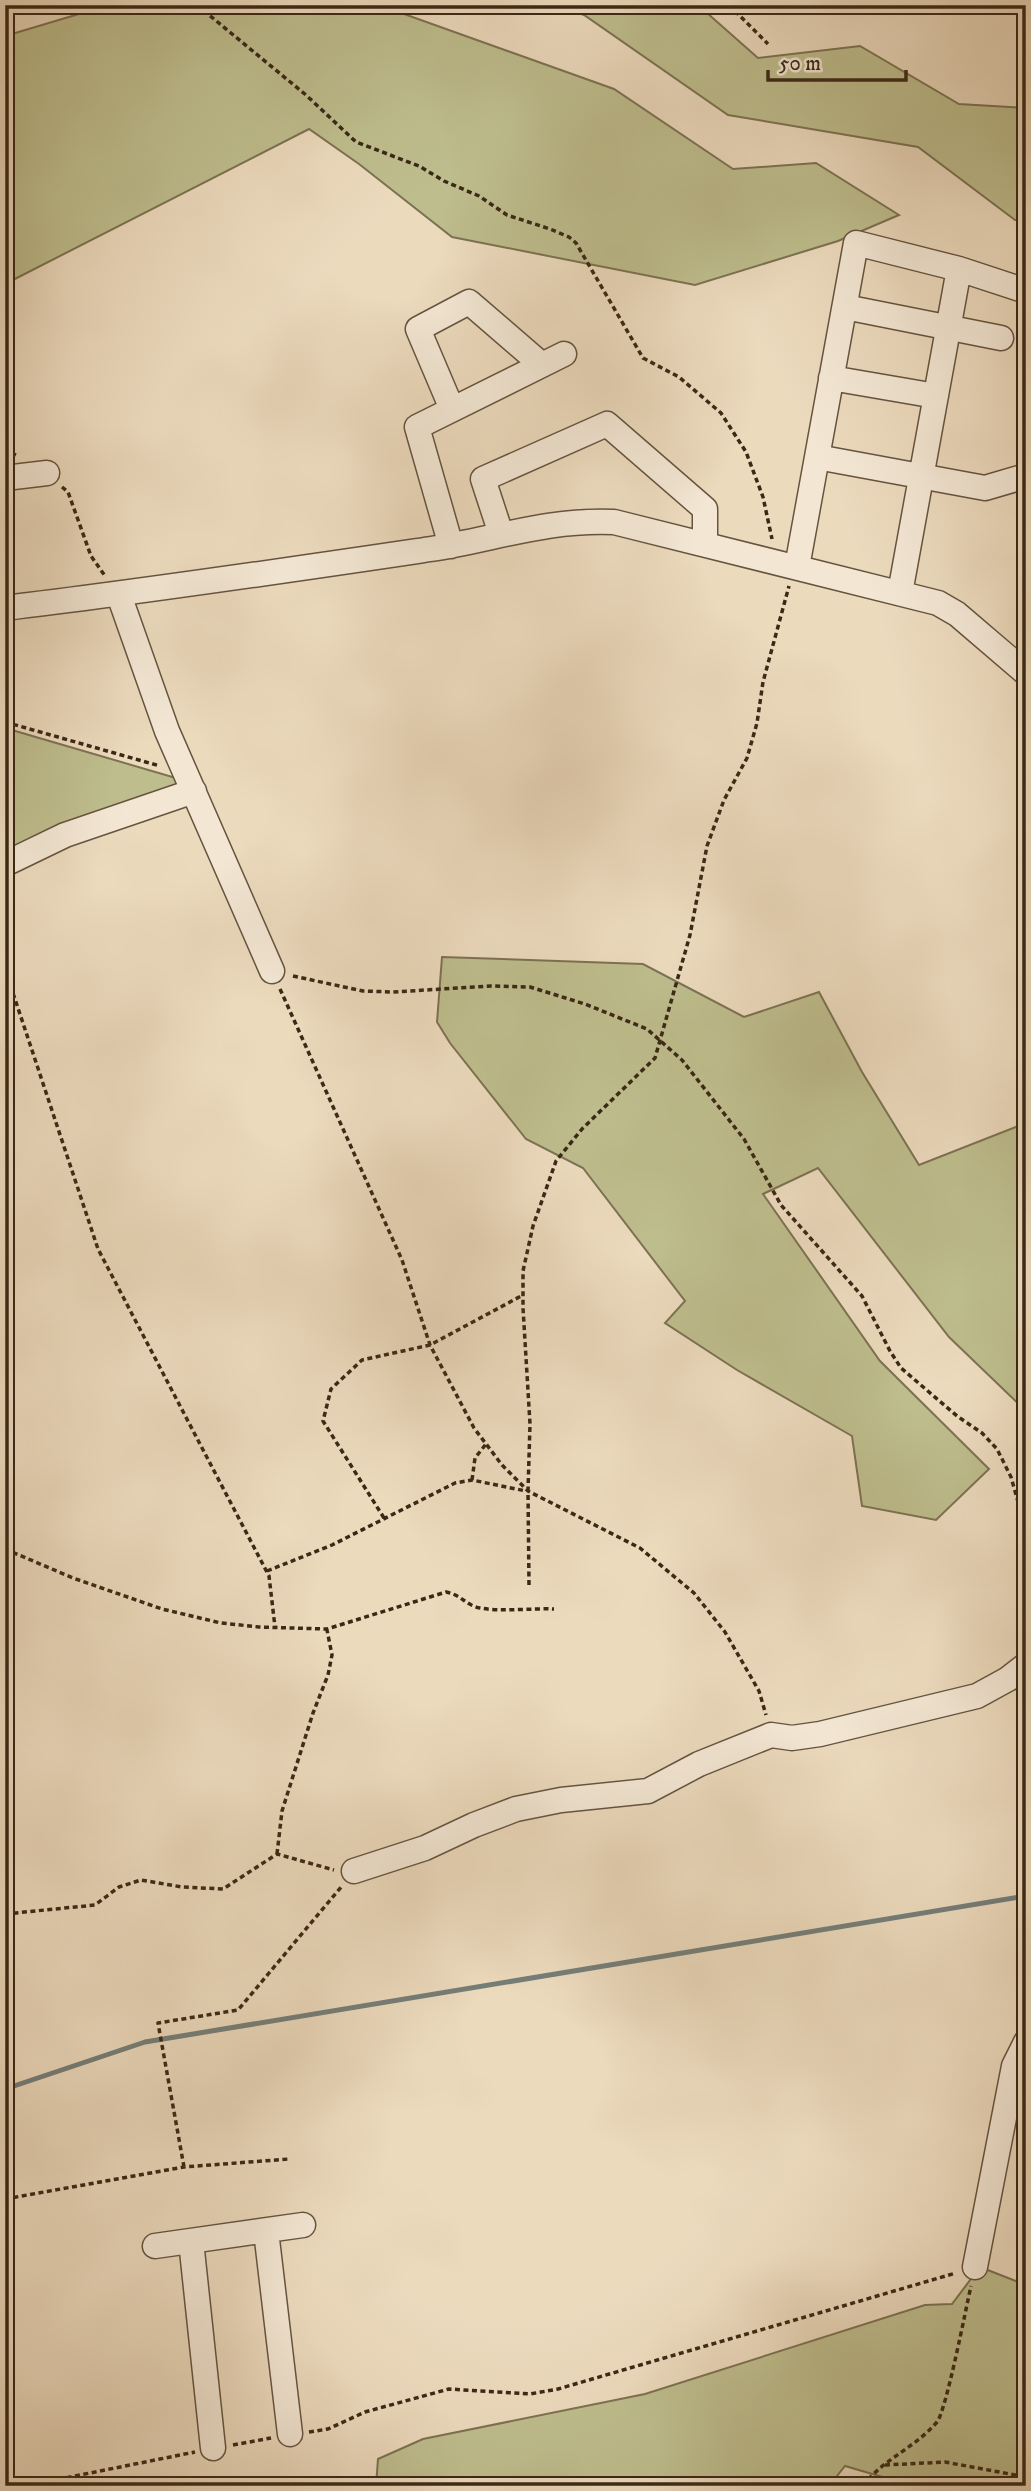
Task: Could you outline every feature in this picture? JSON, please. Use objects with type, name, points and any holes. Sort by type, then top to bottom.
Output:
[{"type":"street","points":[[787,564],[817,457],[856,243],[959,269],[1026,291]]},
{"type":"street","points":[[900,593],[959,269]]},
{"type":"street","points":[[451,546],[417,428],[553,360],[469,302],[418,329],[452,409]]},
{"type":"street","points":[[845,307],[1001,338]]},
{"type":"street","points":[[831,378],[936,396]]},
{"type":"street","points":[[501,534],[483,479],[607,424],[705,509],[705,543]]},
{"type":"street","points":[[817,457],[985,488],[1026,476]]},
{"type":"street","points":[[5,478],[47,474]]},
{"type":"street","points":[[5,608],[119,595],[451,546],[580,520],[614,522],[937,603],[957,614],[1026,673]]},
{"type":"street","points":[[119,595],[167,731],[272,971]]},
{"type":"street","points":[[5,863],[190,782]]},
{"type":"street","points":[[354,1871],[425,1848],[516,1809],[561,1800],[648,1791],[699,1763],[771,1735],[792,1738],[820,1734],[977,1696],[1008,1679],[1026,1665]]},
{"type":"street","points":[[975,2267],[1014,2066],[1026,2042]]},
{"type":"street","points":[[155,2246],[303,2225]]},
{"type":"street","points":[[266,2231],[290,2434]]},
{"type":"street","points":[[191,2241],[213,2448]]},
{"type":"path","points":[[197,5],[306,96],[356,142],[419,166],[444,181],[480,196],[507,215],[550,229],[576,243],[643,358],[679,377],[721,413],[746,452],[791,578],[763,682],[757,723],[747,758],[724,800],[706,846],[690,936],[662,1041],[655,1058],[582,1129],[556,1161],[533,1226],[523,1271],[530,1424],[529,1585]]},
{"type":"path","points":[[729,5],[768,44]]},
{"type":"path","points":[[5,450],[37,465],[68,492],[91,556],[119,595]]},
{"type":"path","points":[[5,722],[190,782]]},
{"type":"path","points":[[5,969],[98,1249],[267,1571],[275,1628]]},
{"type":"path","points":[[272,971],[363,992],[491,986],[530,987],[611,1013],[647,1029],[682,1060],[744,1139],[781,1205],[862,1296],[901,1368],[957,1416],[982,1433],[997,1449],[1011,1477],[1026,1530]]},
{"type":"path","points":[[272,971],[402,1260],[430,1345],[474,1428],[502,1465],[528,1491]]},
{"type":"path","points":[[384,1518],[323,1421],[331,1389],[362,1360],[430,1345],[523,1295]]},
{"type":"path","points":[[472,1480],[475,1458],[486,1444]]},
{"type":"path","points":[[267,1571],[332,1545],[442,1488],[472,1480],[528,1491],[640,1548],[694,1593],[724,1632],[759,1691],[771,1735]]},
{"type":"path","points":[[5,1549],[73,1578],[162,1609],[221,1623],[327,1629],[446,1592],[460,1594],[467,1604],[482,1608],[554,1609]]},
{"type":"path","points":[[277,1854],[282,1811],[328,1675],[332,1655],[327,1629]]},
{"type":"path","points":[[5,1914],[95,1905],[119,1888],[141,1880],[182,1887],[223,1889],[277,1854],[337,1871],[354,1871]]},
{"type":"path","points":[[184,2167],[158,2023],[238,2010],[354,1871]]},
{"type":"path","points":[[5,2199],[184,2167],[289,2159]]},
{"type":"path","points":[[25,2486],[213,2448],[328,2429],[365,2412],[449,2389],[530,2393],[558,2389],[975,2267],[940,2419],[924,2436],[883,2465],[863,2486]]},
{"type":"path","points":[[883,2465],[945,2462],[1026,2477]]},
{"type":"shaded area","points":[[109,5],[379,5],[614,89],[733,169],[816,163],[899,215],[838,241],[695,285],[452,237],[359,164],[309,129],[5,284],[5,36]]},
{"type":"shaded area","points":[[558,5],[698,5],[758,58],[860,46],[959,104],[1026,108],[1026,219],[1015,220],[918,147],[728,115],[584,15]]},
{"type":"shaded area","points":[[5,728],[176,778],[181,794],[5,862]]},
{"type":"shaded area","points":[[442,957],[643,964],[744,1017],[819,992],[862,1072],[919,1165],[1026,1123],[1026,1411],[949,1337],[818,1168],[763,1194],[880,1361],[989,1469],[936,1520],[862,1506],[852,1436],[737,1370],[665,1323],[685,1301],[583,1168],[526,1139],[450,1043],[437,1022]]},
{"type":"shaded area","points":[[980,2267],[1026,2285],[1026,2486],[913,2486],[845,2466],[829,2486],[376,2486],[378,2459],[423,2439],[645,2394],[925,2305],[952,2304]]},
{"type":"waterway","points":[[5,2089],[145,2042],[1026,1896]]}]
